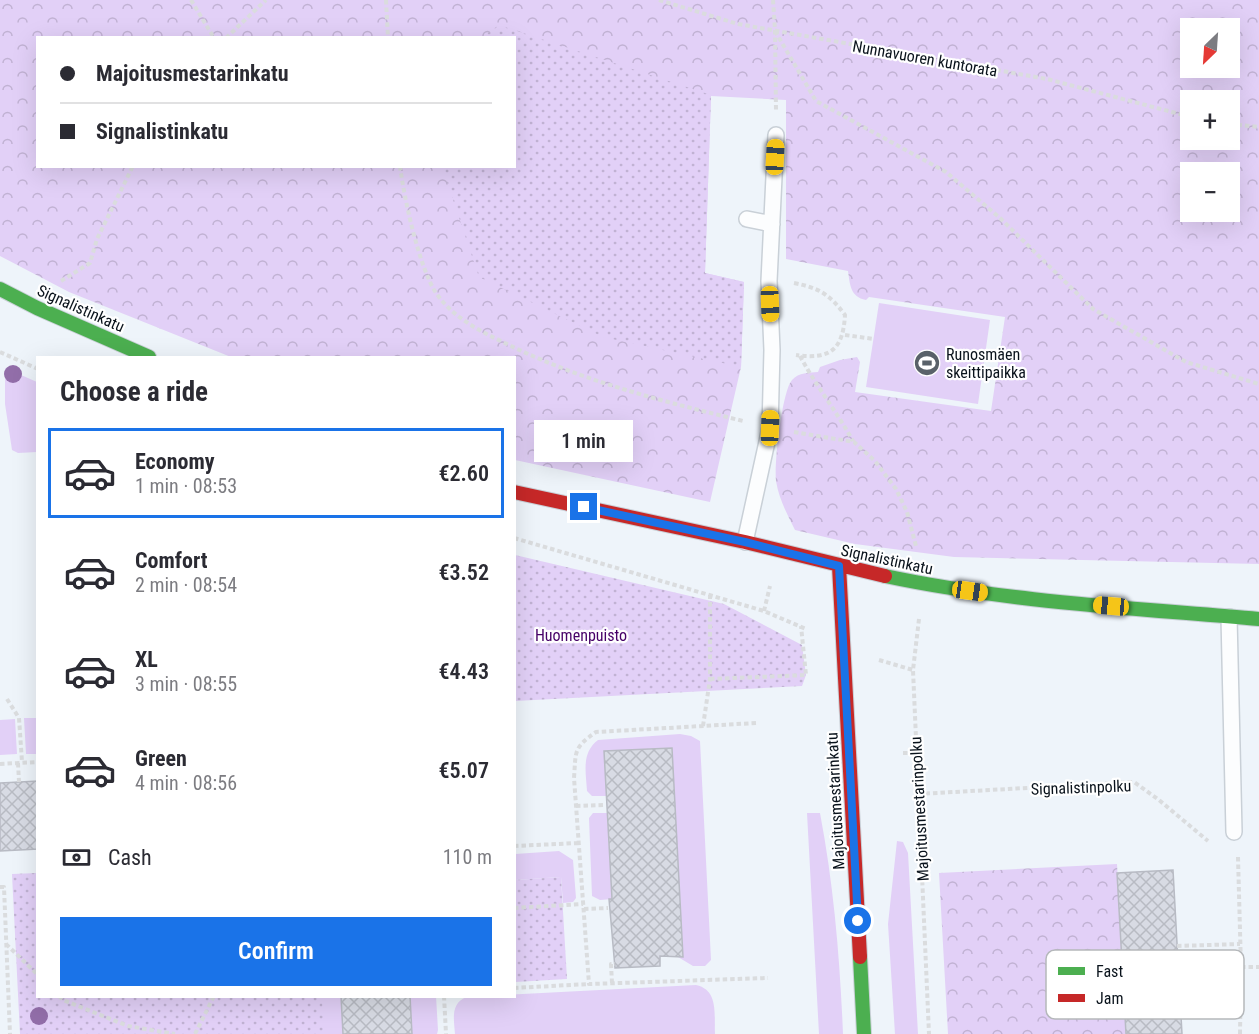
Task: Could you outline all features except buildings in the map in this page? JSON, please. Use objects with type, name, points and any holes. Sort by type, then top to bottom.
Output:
[{"type":"street","name":"Signalistinkatu","points":[[0,289],[147,356]]},
{"type":"street","name":"Signalistinkatu","points":[[516,492],[924,584],[1017,598],[1259,619]]},
{"type":"street","name":"Majoitusmestarinkatu","points":[[839,566],[864,1034]]},
{"type":"lane","points":[[745,542],[770,428],[772,350],[769,281],[776,135]]},
{"type":"lane","points":[[747,219],[772,224]]},
{"type":"lane","points":[[1229,617],[1236,840]]},
{"type":"path","points":[[190,0],[213,36]]},
{"type":"path","points":[[228,36],[266,0]]},
{"type":"path","points":[[386,0],[388,36]]},
{"type":"path","name":"Nunnavuoren kuntorata","points":[[658,0],[738,24],[1047,80],[1180,114]]},
{"type":"path","points":[[773,0],[776,135]]},
{"type":"path","points":[[775,31],[816,101],[946,172],[1000,219],[1093,309],[1186,362],[1259,384]]},
{"type":"path","points":[[1240,125],[1259,127]]},
{"type":"path","points":[[26,302],[90,263],[97,239],[132,168]]},
{"type":"path","points":[[400,168],[420,257],[435,291],[448,308],[477,330],[538,360],[631,393],[770,428],[854,442]]},
{"type":"path","points":[[769,281],[791,282],[814,287],[833,299],[845,315],[844,335],[836,348],[822,355],[800,356],[772,350]]},
{"type":"path","points":[[844,335],[874,339]]},
{"type":"path","points":[[0,352],[36,368]]},
{"type":"path","points":[[800,356],[854,442],[875,461],[896,489],[907,513],[924,584]]},
{"type":"path","points":[[516,539],[764,611],[801,626],[843,648],[913,670]]},
{"type":"path","points":[[764,611],[771,580]]},
{"type":"path","name":"Majoitusmestarinpolku","points":[[924,584],[913,670],[929,1034]]},
{"type":"path","points":[[703,726],[710,679],[710,595]]},
{"type":"path","points":[[710,679],[806,675],[801,626]]},
{"type":"path","points":[[7,699],[20,718],[19,782]]},
{"type":"path","points":[[589,984],[574,778],[580,743],[596,732],[756,723]]},
{"type":"path","points":[[903,753],[916,753]]},
{"type":"path","points":[[0,764],[36,762]]},
{"type":"path","name":"Signalistinpolku","points":[[918,794],[1134,782],[1207,841],[1236,840]]},
{"type":"path","points":[[576,806],[603,805]]},
{"type":"path","points":[[1236,840],[1240,950]]},
{"type":"path","points":[[516,846],[579,843]]},
{"type":"path","points":[[2,887],[10,1034]]},
{"type":"path","points":[[516,908],[608,908]]},
{"type":"path","points":[[6,944],[36,973]]},
{"type":"path","points":[[1177,945],[1240,944]]},
{"type":"path","points":[[612,983],[611,964],[615,964]]},
{"type":"path","points":[[516,988],[768,978]]},
{"type":"path","points":[[62,998],[128,1026],[175,1034]]},
{"type":"path","points":[[195,1034],[213,998]]},
{"type":"path","points":[[444,998],[446,1034]]},
{"type":"path","points":[[1240,1019],[1240,1034]]},
{"type":"green space","points":[[0,0],[1259,0],[1259,564],[954,557],[855,544],[795,530],[779,494],[776,481],[782,412],[792,380],[801,374],[818,372],[820,367],[857,357],[860,362],[855,392],[991,411],[1005,317],[869,297],[866,300],[854,293],[848,271],[786,259],[786,100],[711,96],[705,273],[744,282],[741,367],[710,502],[516,460],[516,356],[229,356],[69,292],[0,256]]},
{"type":"green space","points":[[499,25],[711,95],[705,273],[744,282],[741,367],[603,337],[479,277],[442,168],[516,168],[516,36],[483,36]]},
{"type":"green space","name":"Runosmäen skeittipaikka","points":[[879,303],[990,320],[978,404],[866,387]]},
{"type":"green space","points":[[5,368],[36,382],[36,452],[18,453],[12,450],[5,404]]},
{"type":"green space","name":"Huomenpuisto","points":[[516,555],[724,604],[802,645],[806,675],[802,686],[516,701]]},
{"type":"green space","points":[[24,718],[36,718],[36,754],[26,754]]},
{"type":"green space","points":[[15,719],[17,754],[0,755],[0,720]]},
{"type":"green space","points":[[680,734],[700,741],[711,960],[705,966],[693,966],[678,957],[683,956],[672,749],[605,751],[607,796],[592,796],[587,791],[587,757],[598,740]]},
{"type":"green space","points":[[593,813],[607,813],[612,899],[600,900],[592,896],[589,818]]},
{"type":"green space","points":[[807,813],[820,813],[825,841],[836,924],[843,1034],[819,1034]]},
{"type":"green space","points":[[897,841],[903,842],[908,853],[918,1034],[895,1034],[888,924]]},
{"type":"green space","points":[[559,851],[573,860],[576,898],[573,902],[563,903],[561,877],[516,880],[516,854]]},
{"type":"green space","points":[[1117,864],[1122,950],[1046,950],[1046,1019],[1125,1019],[1126,1034],[948,1034],[939,873]]},
{"type":"green space","points":[[36,873],[36,998],[322,998],[324,1034],[20,1034],[12,874]]},
{"type":"green space","points":[[561,877],[567,979],[516,982],[516,880]]},
{"type":"green space","points":[[696,985],[709,992],[712,998],[715,1011],[715,1034],[455,1034],[455,1007],[462,1000],[465,998],[516,998],[516,994]]},
{"type":"green space","points":[[220,998],[341,998],[343,1034],[215,1034]]},
{"type":"green space","points":[[410,998],[436,998],[437,1034],[412,1034]]},
{"type":"traffic: fast","points":[[0,289],[37,308],[147,356]]},
{"type":"traffic: fast","points":[[885,576],[1024,598],[1259,619]]},
{"type":"traffic: fast","points":[[860,957],[864,1034]]},
{"type":"traffic: jam","points":[[516,492],[745,542],[885,576]]},
{"type":"traffic: jam","points":[[839,566],[860,957]]},
{"type":"place","name":"Runosmäen skeittipaikka","points":[[927,363]]},
{"type":"route","points":[[584,507],[745,542],[839,566],[858,921]]}]
